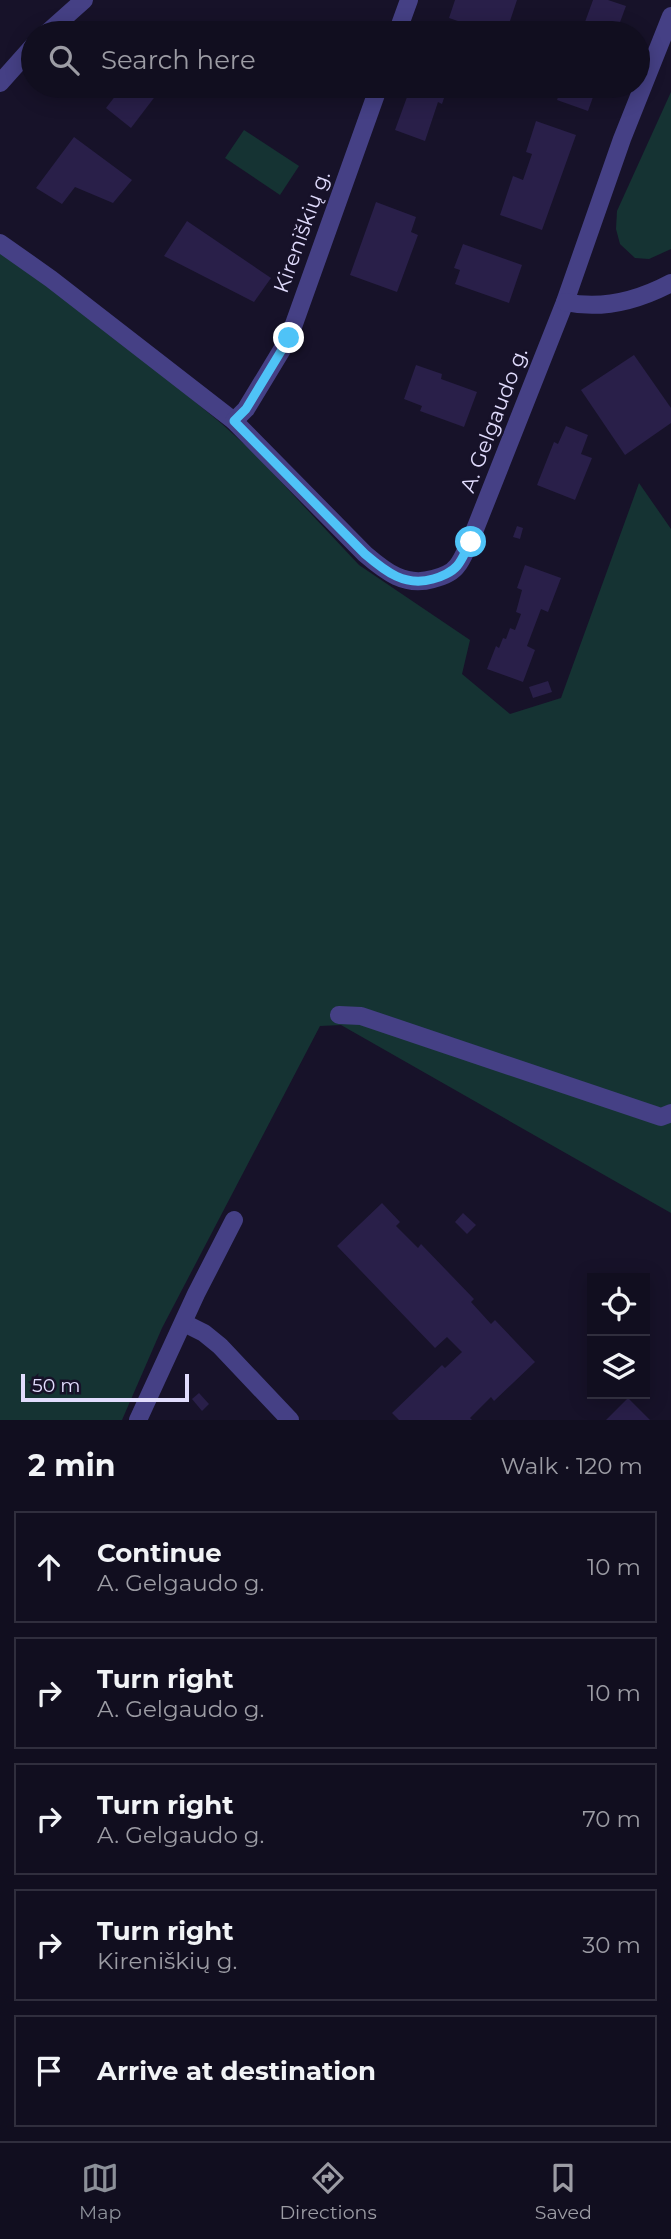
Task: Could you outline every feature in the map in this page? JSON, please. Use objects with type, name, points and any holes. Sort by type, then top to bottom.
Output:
[{"type":"street","points":[[61,21],[85,0]]},
{"type":"street","points":[[401,21],[409,0]]},
{"type":"street","name":"A. Gelgaudo g.","points":[[650,69],[671,16]]},
{"type":"street","points":[[0,83],[21,59]]},
{"type":"street","name":"Kireniškių g.","points":[[234,421],[246,409],[289,338],[375,98]]},
{"type":"street","name":"A. Gelgaudo g.","points":[[0,243],[51,279],[234,421],[380,568],[402,580],[420,583],[441,577],[456,567],[471,542],[565,302],[638,98]]},
{"type":"street","points":[[565,302],[584,306],[611,305],[652,293],[671,284]]},
{"type":"street","points":[[339,1015],[361,1016],[661,1117],[671,1114]]},
{"type":"street","points":[[138,1420],[196,1294],[234,1220]]},
{"type":"street","points":[[184,1323],[204,1333],[220,1346],[290,1420]]},
{"type":"green space","points":[[671,92],[671,249],[649,259],[635,258],[620,244],[616,229],[617,211]]},
{"type":"green space","points":[[244,130],[299,166],[280,195],[225,158]]},
{"type":"green space","points":[[0,249],[118,338],[222,424],[255,454],[359,565],[470,640],[462,674],[510,714],[561,698],[639,483],[671,529],[671,1213],[341,1025],[320,1026],[162,1328],[122,1420],[0,1420]]},
{"type":"building","points":[[455,0],[517,0],[510,21],[458,21],[449,18]]},
{"type":"building","points":[[593,0],[608,0],[626,6],[620,21],[585,21]]},
{"type":"building","points":[[114,98],[154,98],[131,128],[106,108]]},
{"type":"building","points":[[407,98],[444,98],[442,104],[438,102],[425,141],[395,130]]},
{"type":"building","points":[[558,98],[593,98],[588,111],[557,100]]},
{"type":"building","points":[[536,121],[576,135],[542,230],[500,215],[513,176],[523,180],[532,154],[526,152]]},
{"type":"building","points":[[74,137],[132,180],[113,203],[75,187],[62,204],[36,188]]},
{"type":"building","points":[[376,202],[416,217],[411,232],[418,235],[397,292],[350,275]]},
{"type":"building","points":[[187,221],[271,278],[254,302],[164,256]]},
{"type":"building","points":[[463,244],[522,265],[509,303],[455,284],[460,270],[454,268]]},
{"type":"building","points":[[634,355],[671,408],[671,423],[625,455],[581,390]]},
{"type":"building","points":[[416,365],[442,374],[441,379],[477,392],[464,427],[420,411],[422,406],[404,399]]},
{"type":"building","points":[[566,426],[588,435],[581,454],[592,458],[575,500],[537,485],[554,442],[558,444]]},
{"type":"building","points":[[517,526],[523,528],[520,539],[513,537]]},
{"type":"building","points":[[525,565],[561,578],[548,612],[541,609],[527,646],[535,650],[523,682],[487,669],[496,646],[499,648],[503,638],[506,639],[510,628],[515,630],[521,614],[516,612],[522,590],[517,588]]},
{"type":"building","points":[[548,681],[552,692],[533,698],[529,687]]},
{"type":"building","points":[[382,1203],[400,1222],[396,1226],[418,1248],[421,1244],[474,1299],[471,1302],[491,1324],[495,1320],[535,1362],[494,1401],[491,1397],[470,1418],[472,1420],[399,1420],[392,1413],[442,1365],[445,1368],[462,1352],[447,1337],[435,1348],[337,1246]]},
{"type":"building","points":[[463,1213],[476,1225],[467,1234],[455,1222]]},
{"type":"building","points":[[199,1393],[209,1404],[202,1411],[192,1399]]},
{"type":"building","points":[[629,1399],[650,1420],[606,1420]]},
{"type":"route","points":[[289,338],[246,409],[234,421],[365,554],[380,568],[402,580],[420,583],[441,577],[456,567],[471,542]]}]
